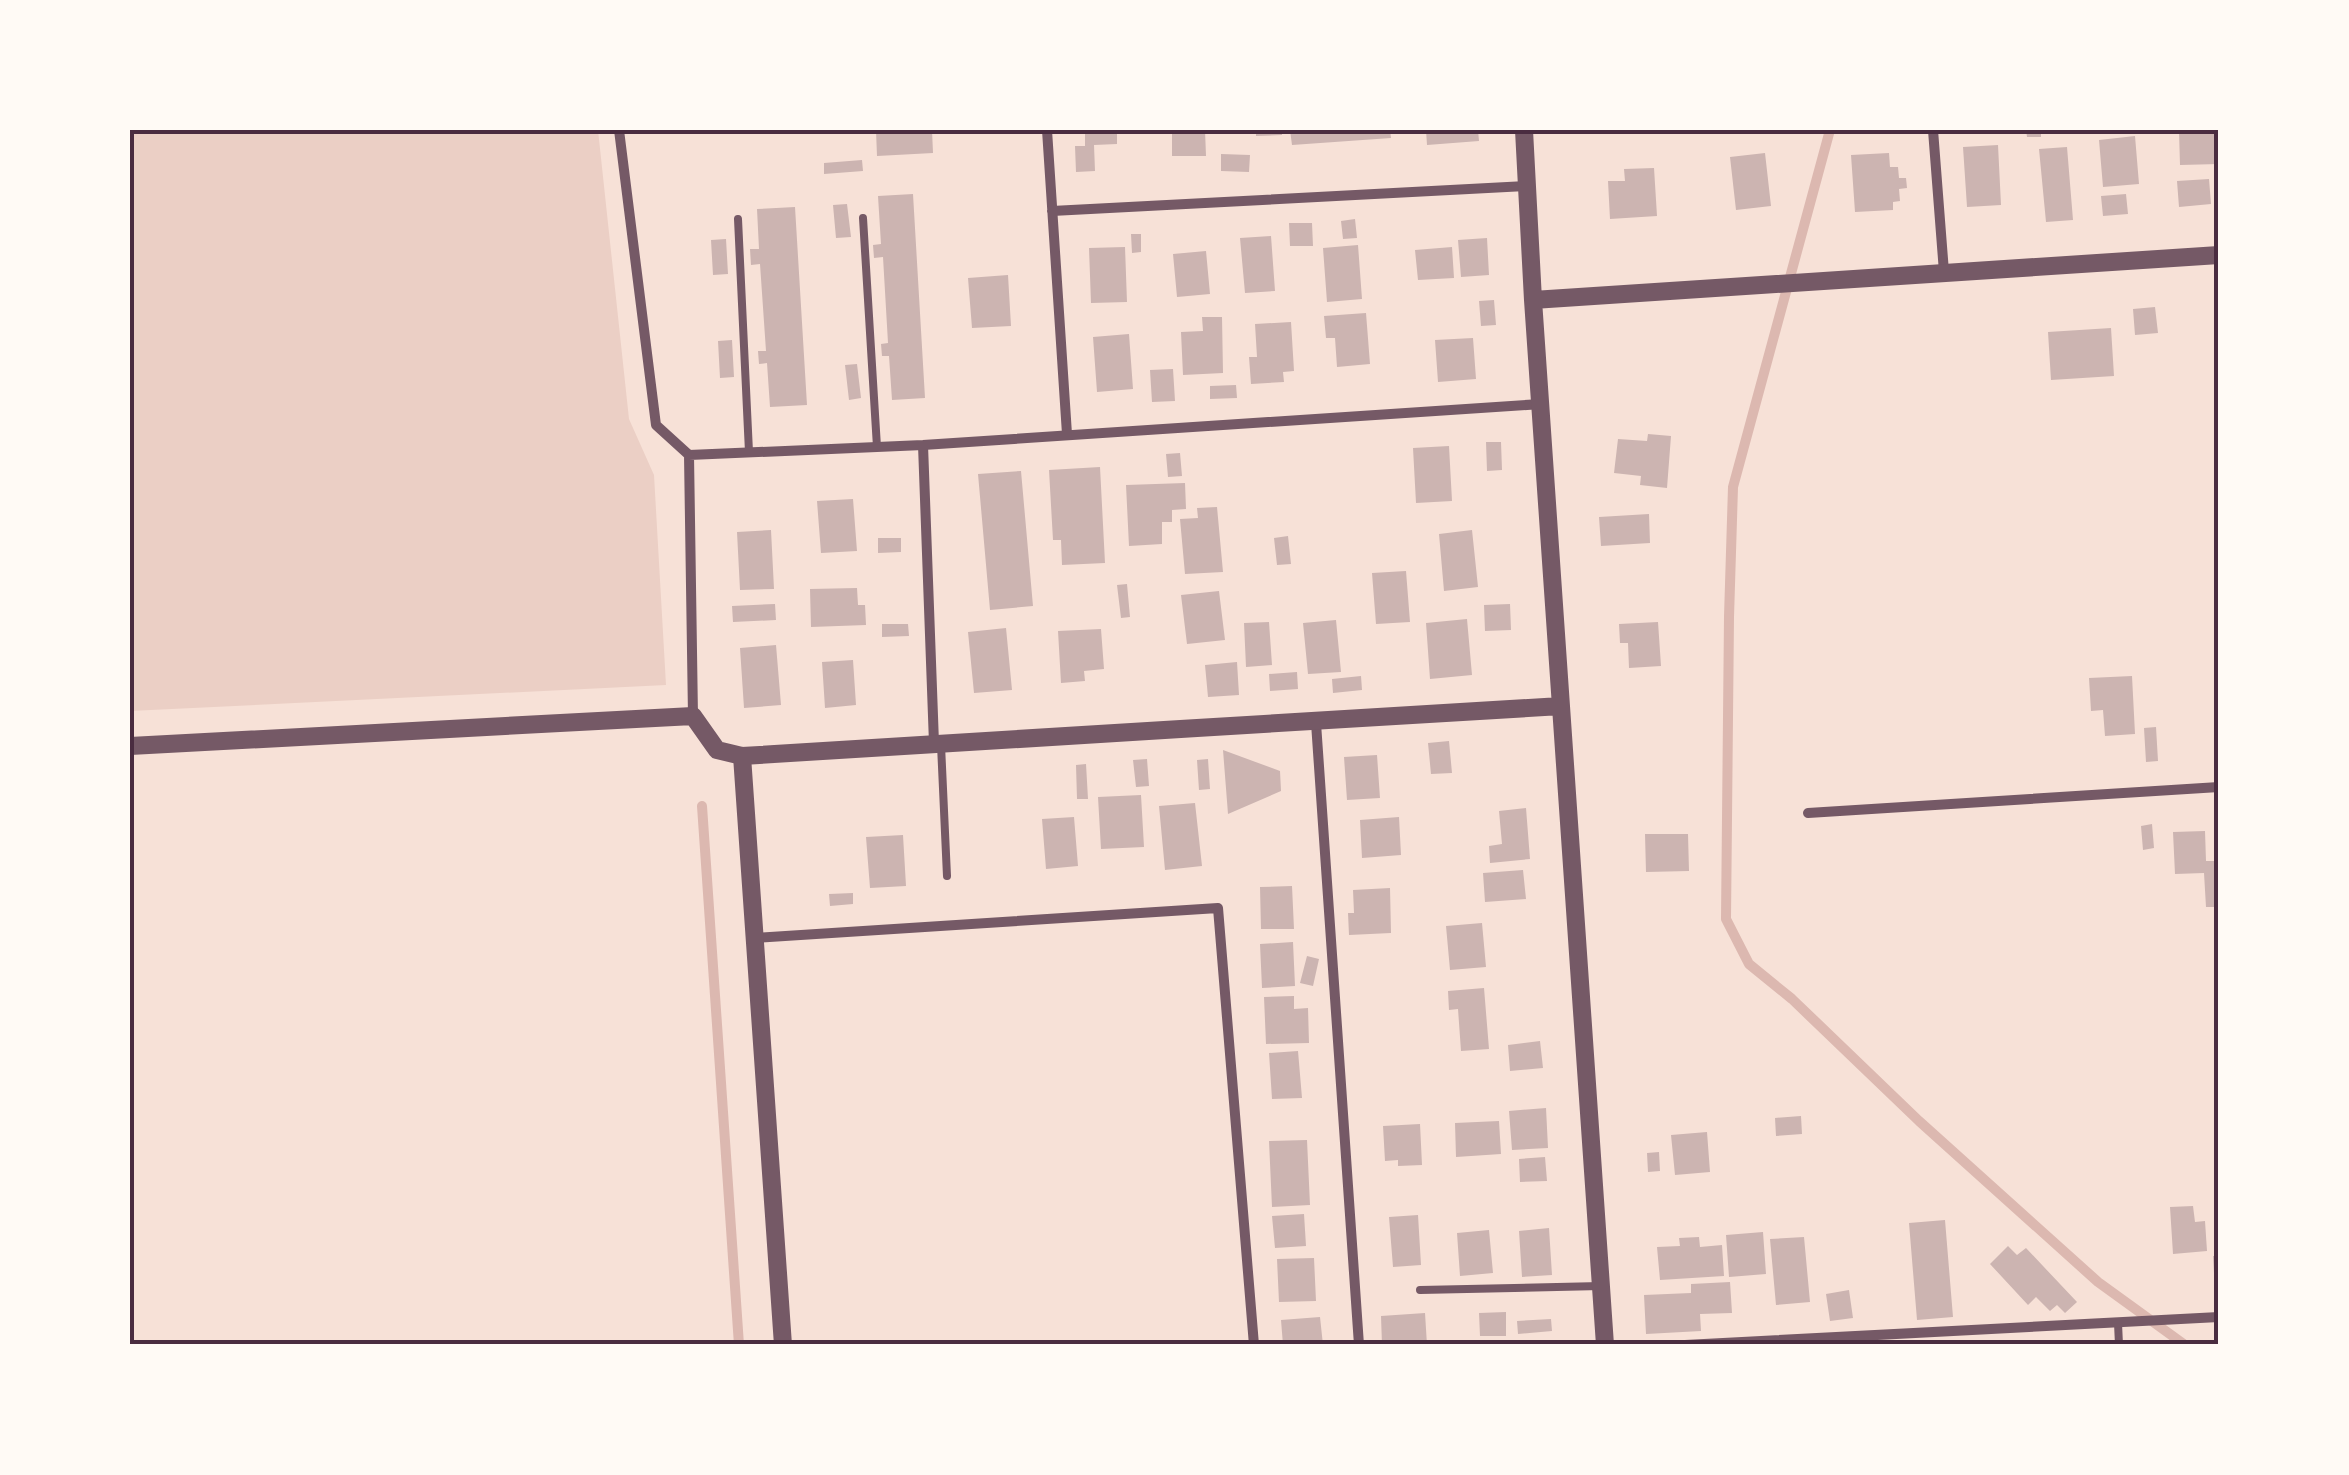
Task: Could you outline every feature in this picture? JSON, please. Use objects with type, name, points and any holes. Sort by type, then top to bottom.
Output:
[{"type":"street","points":[[619,130],[656,425],[689,456],[693,716],[717,750],[742,756],[1561,706]]},
{"type":"street","points":[[1047,130],[1067,434]]},
{"type":"street","points":[[1524,130],[1605,1345]]},
{"type":"street","points":[[1933,130],[1944,272]]},
{"type":"street","points":[[1052,210],[1528,186]]},
{"type":"street","points":[[1533,300],[2219,255]]},
{"type":"street","points":[[689,456],[1540,404]]},
{"type":"street","points":[[923,444],[937,742]]},
{"type":"street","points":[[130,746],[693,716]]},
{"type":"street","points":[[1316,722],[1359,1345]]},
{"type":"street","points":[[742,756],[783,1345]]},
{"type":"street","points":[[1808,812],[2219,787]]},
{"type":"street","points":[[754,938],[1218,908],[1254,1345]]},
{"type":"street","points":[[1684,1345],[2219,1318]]},
{"type":"lane","points":[[863,218],[878,446]]},
{"type":"lane","points":[[738,219],[749,452]]},
{"type":"lane","points":[[937,742],[947,876]]},
{"type":"lane","points":[[1420,1290],[1601,1286]]},
{"type":"lane","points":[[2118,1323],[2119,1345]]},
{"type":"shaded area","points":[[130,130],[598,130],[629,419],[654,475],[666,685],[130,711]]},
{"type":"building","points":[[876,130],[932,130],[933,153],[877,156]]},
{"type":"building","points":[[1085,130],[1117,130],[1117,144],[1094,145],[1095,171],[1076,172],[1075,146],[1085,146]]},
{"type":"building","points":[[1172,130],[1205,130],[1206,156],[1172,156]]},
{"type":"building","points":[[1256,130],[1282,130],[1282,135],[1256,136]]},
{"type":"building","points":[[1290,130],[1390,130],[1391,138],[1292,145]]},
{"type":"building","points":[[1426,130],[1478,130],[1479,141],[1427,145]]},
{"type":"building","points":[[2026,130],[2041,130],[2041,137],[2027,137]]},
{"type":"building","points":[[2219,130],[2219,164],[2180,165],[2179,131]]},
{"type":"building","points":[[2135,136],[2139,184],[2103,187],[2099,140]]},
{"type":"building","points":[[1998,145],[2001,205],[1967,207],[1963,147]]},
{"type":"building","points":[[2067,147],[2073,220],[2046,222],[2039,149]]},
{"type":"building","points":[[1765,153],[1771,206],[1736,210],[1730,157]]},
{"type":"building","points":[[1889,153],[1890,167],[1898,167],[1899,178],[1906,178],[1907,188],[1899,189],[1900,201],[1893,202],[1893,210],[1855,212],[1851,155]]},
{"type":"building","points":[[1221,154],[1250,155],[1249,172],[1221,171]]},
{"type":"building","points":[[862,160],[863,171],[824,174],[824,163]]},
{"type":"building","points":[[1654,168],[1657,216],[1610,219],[1608,181],[1625,181],[1624,169]]},
{"type":"building","points":[[2209,179],[2211,204],[2179,207],[2177,181]]},
{"type":"building","points":[[913,194],[925,398],[892,400],[889,356],[882,356],[881,344],[888,343],[883,257],[874,258],[873,245],[881,244],[878,196]]},
{"type":"building","points":[[2126,194],[2128,214],[2103,216],[2101,196]]},
{"type":"building","points":[[847,204],[851,237],[836,238],[833,205]]},
{"type":"building","points":[[795,207],[807,405],[770,407],[767,363],[759,364],[758,351],[766,351],[760,264],[751,265],[750,249],[759,249],[757,209]]},
{"type":"building","points":[[1355,219],[1357,238],[1343,239],[1341,221]]},
{"type":"building","points":[[1289,223],[1312,223],[1313,246],[1290,246]]},
{"type":"building","points":[[1131,234],[1141,234],[1141,252],[1132,253]]},
{"type":"building","points":[[1271,236],[1275,291],[1245,293],[1240,238]]},
{"type":"building","points":[[1487,238],[1489,275],[1461,277],[1458,240]]},
{"type":"building","points":[[726,239],[728,274],[713,275],[711,240]]},
{"type":"building","points":[[1358,245],[1362,299],[1327,302],[1323,248]]},
{"type":"building","points":[[1125,247],[1127,302],[1091,303],[1089,248]]},
{"type":"building","points":[[1452,247],[1454,278],[1418,280],[1415,250]]},
{"type":"building","points":[[1206,251],[1210,294],[1177,297],[1173,254]]},
{"type":"building","points":[[1008,275],[1011,326],[972,328],[968,278]]},
{"type":"building","points":[[1494,300],[1496,325],[1481,326],[1479,301]]},
{"type":"building","points":[[2155,307],[2158,333],[2135,335],[2133,309]]},
{"type":"building","points":[[1366,313],[1370,364],[1337,367],[1335,338],[1326,338],[1324,316]]},
{"type":"building","points":[[1202,317],[1222,317],[1223,373],[1183,375],[1181,332],[1203,331]]},
{"type":"building","points":[[1291,322],[1294,371],[1283,372],[1284,382],[1251,384],[1249,357],[1257,357],[1255,324]]},
{"type":"building","points":[[2111,328],[2114,376],[2051,380],[2048,332]]},
{"type":"building","points":[[1129,334],[1133,389],[1097,392],[1093,337]]},
{"type":"building","points":[[1473,338],[1476,379],[1438,382],[1435,340]]},
{"type":"building","points":[[732,340],[734,377],[720,378],[718,341]]},
{"type":"building","points":[[857,364],[861,398],[849,400],[845,365]]},
{"type":"building","points":[[1173,369],[1175,401],[1152,402],[1150,370]]},
{"type":"building","points":[[1236,385],[1237,398],[1210,399],[1210,386]]},
{"type":"building","points":[[1648,434],[1671,436],[1667,488],[1640,485],[1641,476],[1614,473],[1618,439],[1647,441]]},
{"type":"building","points":[[1486,442],[1501,442],[1502,470],[1487,471]]},
{"type":"building","points":[[1449,446],[1452,501],[1416,503],[1413,448]]},
{"type":"building","points":[[1180,453],[1182,476],[1168,477],[1166,454]]},
{"type":"building","points":[[1100,467],[1105,563],[1062,565],[1061,540],[1053,540],[1049,470]]},
{"type":"building","points":[[1021,471],[1033,606],[990,610],[978,474]]},
{"type":"building","points":[[1185,483],[1186,509],[1172,510],[1172,522],[1162,522],[1162,544],[1129,546],[1126,485]]},
{"type":"building","points":[[853,499],[857,551],[821,553],[817,501]]},
{"type":"building","points":[[1217,507],[1223,572],[1185,574],[1180,519],[1198,518],[1197,508]]},
{"type":"building","points":[[1649,514],[1650,543],[1601,546],[1599,517]]},
{"type":"building","points":[[771,530],[774,589],[740,590],[737,532]]},
{"type":"building","points":[[1472,530],[1478,587],[1444,591],[1439,534]]},
{"type":"building","points":[[1288,536],[1291,564],[1277,565],[1274,538]]},
{"type":"building","points":[[878,538],[901,538],[901,552],[878,553]]},
{"type":"building","points":[[1406,571],[1410,622],[1376,624],[1372,573]]},
{"type":"building","points":[[1127,584],[1130,617],[1121,618],[1117,585]]},
{"type":"building","points":[[857,588],[858,605],[865,605],[866,625],[811,627],[810,589]]},
{"type":"building","points":[[1219,591],[1225,640],[1187,644],[1181,595]]},
{"type":"building","points":[[775,604],[776,620],[733,622],[732,606]]},
{"type":"building","points":[[1510,604],[1511,630],[1485,631],[1484,605]]},
{"type":"building","points":[[1467,619],[1472,675],[1430,679],[1426,623]]},
{"type":"building","points":[[1336,620],[1341,672],[1308,674],[1303,623]]},
{"type":"building","points":[[1269,622],[1272,665],[1246,667],[1244,623]]},
{"type":"building","points":[[1658,622],[1661,666],[1629,668],[1628,643],[1620,643],[1619,624]]},
{"type":"building","points":[[882,624],[908,624],[909,636],[882,637]]},
{"type":"building","points":[[1006,628],[1012,690],[974,693],[968,632]]},
{"type":"building","points":[[1101,629],[1104,669],[1084,671],[1085,681],[1061,683],[1058,631]]},
{"type":"building","points":[[776,645],[781,705],[744,708],[740,648]]},
{"type":"building","points":[[853,660],[856,705],[825,708],[822,662]]},
{"type":"building","points":[[1237,662],[1239,695],[1208,697],[1205,665]]},
{"type":"building","points":[[1297,672],[1298,689],[1270,691],[1269,674]]},
{"type":"building","points":[[1361,676],[1362,690],[1333,693],[1332,679]]},
{"type":"building","points":[[2132,676],[2135,734],[2105,736],[2103,710],[2091,711],[2089,678]]},
{"type":"building","points":[[2156,727],[2158,761],[2146,762],[2144,728]]},
{"type":"building","points":[[1449,741],[1452,773],[1431,774],[1428,743]]},
{"type":"building","points":[[1223,750],[1280,771],[1281,791],[1228,814]]},
{"type":"building","points":[[1377,755],[1380,798],[1347,800],[1344,757]]},
{"type":"building","points":[[1147,759],[1149,786],[1136,787],[1133,760]]},
{"type":"building","points":[[1208,759],[1210,789],[1199,790],[1197,760]]},
{"type":"building","points":[[1086,764],[1088,799],[1077,799],[1076,765]]},
{"type":"building","points":[[1141,795],[1144,847],[1101,849],[1098,797]]},
{"type":"building","points":[[1195,803],[1202,866],[1165,870],[1159,806]]},
{"type":"building","points":[[1526,808],[1530,859],[1490,863],[1489,846],[1502,844],[1499,811]]},
{"type":"building","points":[[1074,817],[1078,866],[1046,869],[1042,819]]},
{"type":"building","points":[[1399,817],[1401,855],[1362,858],[1360,820]]},
{"type":"building","points":[[2152,824],[2154,848],[2143,850],[2141,826]]},
{"type":"building","points":[[2205,831],[2206,861],[2219,861],[2219,907],[2206,907],[2204,873],[2175,874],[2173,832]]},
{"type":"building","points":[[1645,834],[1688,834],[1689,871],[1646,872]]},
{"type":"building","points":[[903,835],[906,886],[870,888],[866,837]]},
{"type":"building","points":[[1523,870],[1526,899],[1485,902],[1483,873]]},
{"type":"building","points":[[1292,886],[1294,929],[1261,929],[1260,887]]},
{"type":"building","points":[[1390,888],[1391,933],[1349,935],[1348,913],[1354,913],[1353,890]]},
{"type":"building","points":[[853,893],[853,904],[830,906],[829,894]]},
{"type":"building","points":[[1482,923],[1486,967],[1450,970],[1446,926]]},
{"type":"building","points":[[1293,942],[1295,986],[1262,988],[1260,944]]},
{"type":"building","points":[[1307,956],[1319,959],[1313,986],[1300,983]]},
{"type":"building","points":[[1484,988],[1489,1049],[1461,1051],[1458,1009],[1449,1010],[1448,991]]},
{"type":"building","points":[[1294,996],[1294,1009],[1308,1008],[1309,1043],[1266,1044],[1264,997]]},
{"type":"building","points":[[1540,1041],[1543,1068],[1510,1071],[1508,1045]]},
{"type":"building","points":[[1298,1051],[1302,1098],[1272,1099],[1269,1053]]},
{"type":"building","points":[[1546,1108],[1548,1148],[1512,1150],[1509,1111]]},
{"type":"building","points":[[1801,1116],[1802,1134],[1776,1136],[1775,1118]]},
{"type":"building","points":[[1499,1121],[1501,1154],[1456,1157],[1455,1123]]},
{"type":"building","points":[[1420,1124],[1422,1165],[1398,1166],[1398,1160],[1385,1161],[1383,1126]]},
{"type":"building","points":[[1707,1132],[1710,1172],[1675,1175],[1671,1135]]},
{"type":"building","points":[[1307,1140],[1310,1205],[1272,1207],[1269,1141]]},
{"type":"building","points":[[1659,1152],[1660,1171],[1648,1172],[1647,1153]]},
{"type":"building","points":[[1545,1157],[1547,1181],[1520,1182],[1519,1159]]},
{"type":"building","points":[[2193,1206],[2195,1222],[2205,1221],[2207,1251],[2173,1254],[2170,1207]]},
{"type":"building","points":[[1304,1214],[1306,1246],[1275,1248],[1272,1216]]},
{"type":"building","points":[[1418,1215],[1421,1265],[1393,1267],[1389,1217]]},
{"type":"building","points":[[1945,1220],[1953,1317],[1917,1320],[1909,1223]]},
{"type":"building","points":[[1549,1228],[1552,1275],[1522,1277],[1519,1231]]},
{"type":"building","points":[[1489,1230],[1493,1273],[1460,1276],[1457,1233]]},
{"type":"building","points":[[1763,1232],[1766,1274],[1729,1277],[1726,1235]]},
{"type":"building","points":[[1699,1237],[1700,1247],[1722,1245],[1724,1276],[1660,1280],[1657,1247],[1680,1246],[1679,1238]]},
{"type":"building","points":[[1804,1237],[1810,1302],[1776,1305],[1770,1239]]},
{"type":"building","points":[[2008,1246],[2017,1255],[2026,1248],[2077,1302],[2065,1313],[2057,1305],[2050,1311],[2036,1297],[2028,1305],[1990,1264]]},
{"type":"building","points":[[2213,1256],[2219,1256],[2219,1289],[2215,1290]]},
{"type":"building","points":[[1314,1258],[1316,1301],[1279,1302],[1277,1259]]},
{"type":"building","points":[[1730,1282],[1732,1313],[1700,1314],[1701,1331],[1646,1334],[1644,1295],[1691,1293],[1691,1284]]},
{"type":"building","points":[[1849,1290],[1853,1318],[1830,1321],[1826,1294]]},
{"type":"building","points":[[1506,1312],[1506,1336],[1480,1336],[1479,1313]]},
{"type":"building","points":[[1425,1313],[1427,1345],[1382,1345],[1381,1316]]},
{"type":"building","points":[[1320,1317],[1323,1345],[1283,1345],[1281,1320]]},
{"type":"building","points":[[1551,1319],[1552,1331],[1518,1334],[1517,1321]]},
{"type":"waterway","points":[[1830,130],[1733,487],[1726,919],[1749,964],[1792,999],[1919,1121],[2098,1282],[2185,1345]]},
{"type":"waterway","points":[[702,806],[739,1345]]}]
